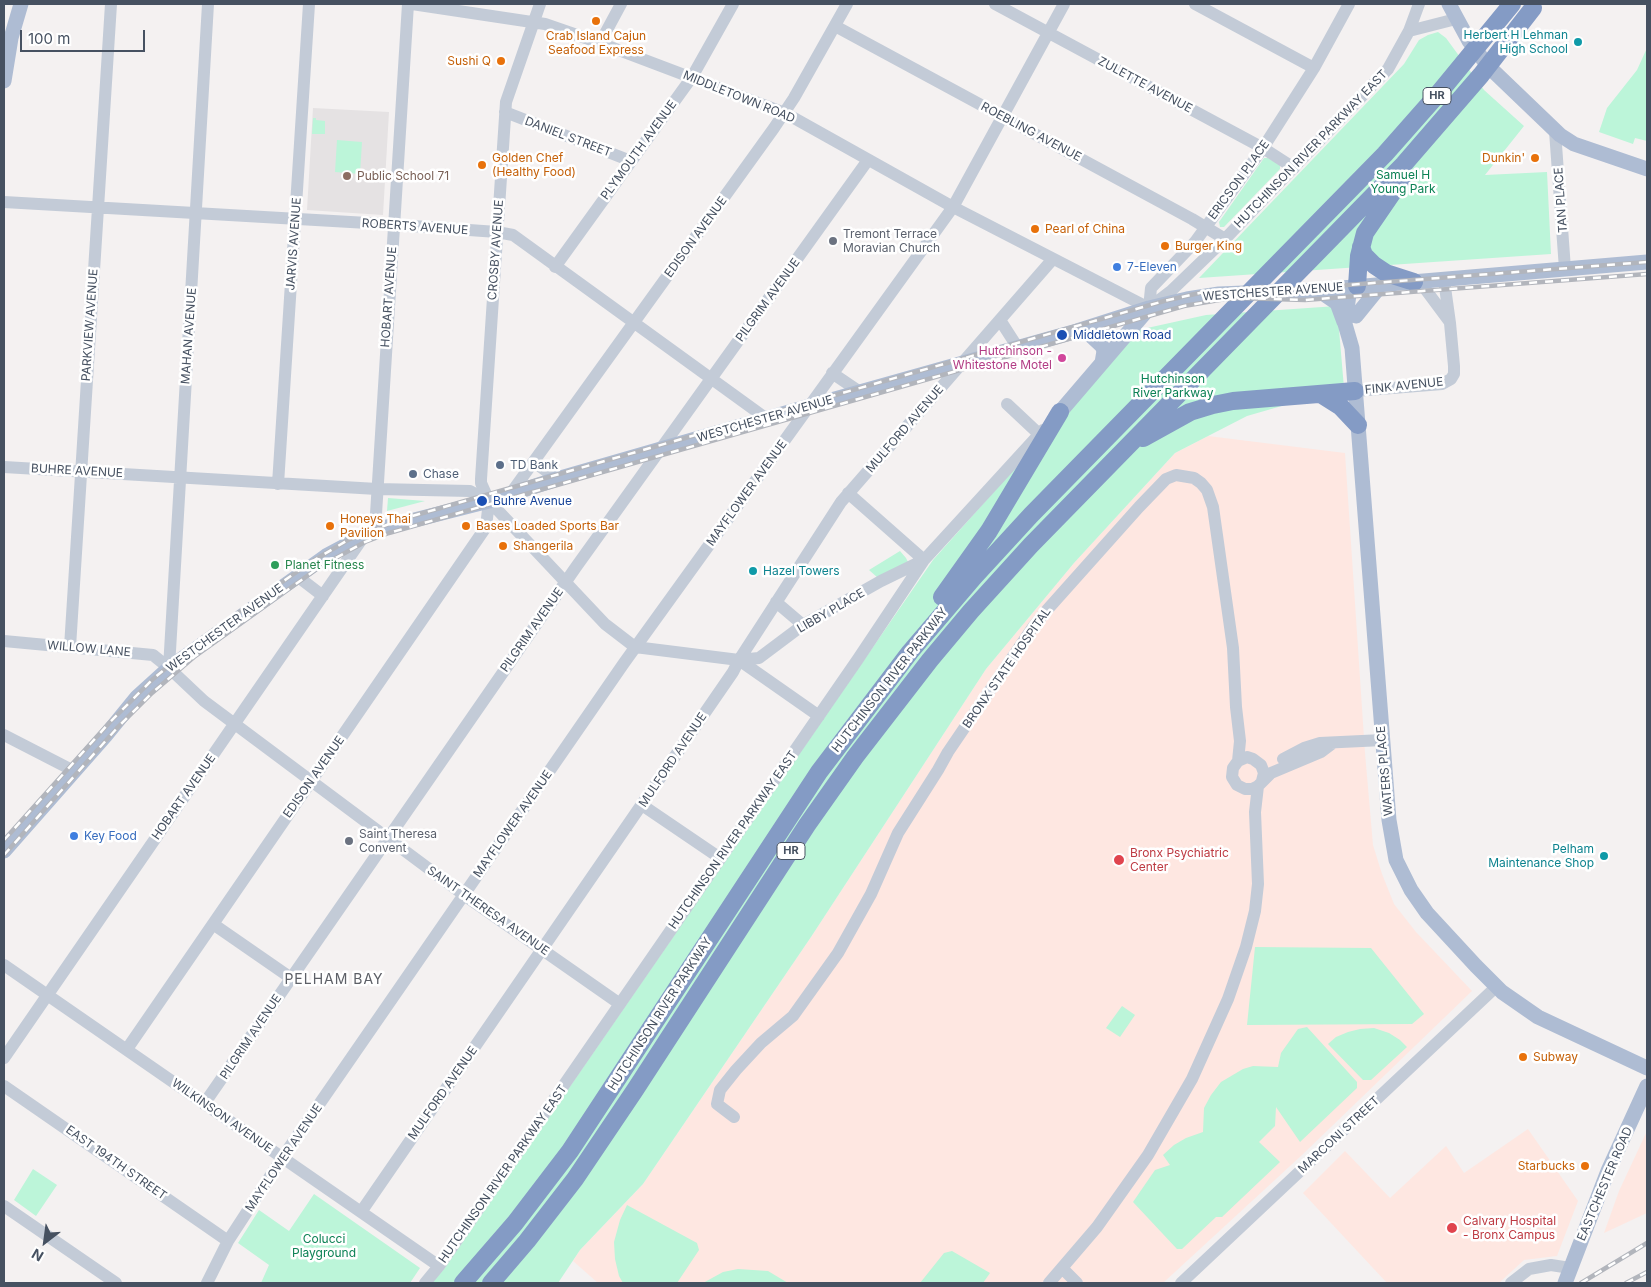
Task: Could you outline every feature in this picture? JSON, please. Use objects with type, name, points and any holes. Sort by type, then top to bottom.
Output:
[{"type":"highway","name":"HUTCHINSON RIVER PARKWAY","points":[[463,1283],[520,1217],[581,1135],[819,772],[910,652],[974,577],[1031,515],[1357,184],[1426,108],[1512,4]]},
{"type":"highway","name":"HUTCHINSON RIVER PARKWAY","points":[[490,1283],[533,1233],[582,1168],[635,1090],[807,825],[884,719],[971,610],[1127,446],[1370,199],[1437,127],[1496,57],[1533,8]]},
{"type":"highway","points":[[1353,286],[1363,237],[1437,127]]},
{"type":"highway","points":[[1361,247],[1364,255],[1374,265],[1386,272],[1417,282]]},
{"type":"highway","points":[[1127,446],[1199,408],[1233,402],[1356,391]]},
{"type":"highway","points":[[1322,395],[1341,407],[1358,425]]},
{"type":"highway","points":[[871,702],[910,639],[975,552],[1060,412]]},
{"type":"main road","points":[[4,81],[10,38],[21,4]]},
{"type":"main road","points":[[1449,4],[1479,56],[1502,81],[1555,131],[1574,144],[1647,169]]},
{"type":"main road","name":"WESTCHESTER AVENUE","points":[[5,849],[106,735],[137,697],[169,668],[326,556],[370,533],[489,501],[658,450],[1076,331],[1150,304],[1219,294],[1318,290],[1647,262]]},
{"type":"main road","points":[[1318,290],[1337,303],[1351,320],[1382,284]]},
{"type":"main road","name":"WATERS PLACE","points":[[1353,286],[1352,348],[1383,740],[1391,833],[1396,860],[1411,890],[1427,913],[1496,987],[1513,1001],[1538,1017],[1647,1068]]},
{"type":"main road","points":[[1060,412],[1150,304]]},
{"type":"main road","points":[[1076,331],[1088,333],[1102,346],[1104,351],[1102,363]]},
{"type":"main road","name":"EASTCHESTER ROAD","points":[[1565,1283],[1608,1170],[1647,1086]]},
{"type":"street","name":"PARKVIEW AVENUE","points":[[70,647],[111,4]]},
{"type":"street","name":"MAHAN AVENUE","points":[[169,668],[208,4]]},
{"type":"street","name":"JARVIS AVENUE","points":[[278,484],[309,4]]},
{"type":"street","name":"HOBART AVENUE","points":[[4,1058],[323,596],[370,533],[377,489],[408,4]]},
{"type":"street","name":"MIDDLETOWN ROAD","points":[[412,4],[444,6],[545,24],[600,42],[784,113],[952,207],[1052,260],[1150,304]]},
{"type":"street","name":"CROSBY AVENUE","points":[[489,501],[481,483],[505,112],[508,91],[540,4]]},
{"type":"street","points":[[600,42],[621,4]]},
{"type":"street","name":"PLYMOUTH AVENUE","points":[[555,267],[692,77],[733,4]]},
{"type":"street","name":"EDISON AVENUE","points":[[512,494],[784,113],[847,4]]},
{"type":"street","name":"ZULETTE AVENUE","points":[[994,4],[1263,148],[1294,168]]},
{"type":"street","name":"MAYFLOWER AVENUE","points":[[208,1283],[228,1241],[282,1158],[635,647],[952,207],[1064,4]]},
{"type":"street","points":[[1195,4],[1314,68]]},
{"type":"street","name":"ERICSON PLACE","points":[[1150,304],[1151,288],[1195,242],[1263,148],[1314,68],[1349,4]]},
{"type":"street","name":"HUTCHINSON RIVER PARKWAY EAST","points":[[1225,239],[1388,69],[1409,31],[1419,4]]},
{"type":"street","points":[[1409,31],[1460,25]]},
{"type":"street","name":"ROEBLING AVENUE","points":[[835,26],[1206,226],[1225,239]]},
{"type":"street","name":"DANIEL STREET","points":[[505,112],[631,161]]},
{"type":"street","name":"TAN PLACE","points":[[1555,131],[1565,269]]},
{"type":"street","name":"PILGRIM AVENUE","points":[[204,1104],[658,450],[868,160]]},
{"type":"street","name":"ROBERTS AVENUE","points":[[4,202],[394,225],[497,232],[513,235],[767,419]]},
{"type":"street","points":[[1150,304],[1171,292],[1225,239]]},
{"type":"street","name":"MULFORD AVENUE","points":[[361,1212],[733,672],[776,602],[848,493],[964,363],[1052,260]]},
{"type":"street","points":[[1186,277],[1187,299]]},
{"type":"street","points":[[1444,280],[1450,323]]},
{"type":"street","points":[[1417,282],[1450,323]]},
{"type":"street","points":[[1000,320],[1018,348]]},
{"type":"street","name":"FINK AVENUE","points":[[1356,391],[1442,384],[1451,378],[1454,374],[1454,366],[1450,323]]},
{"type":"street","points":[[832,373],[860,392]]},
{"type":"street","points":[[1007,404],[1039,434]]},
{"type":"street","name":"HUTCHINSON RIVER PARKWAY EAST","points":[[425,1283],[439,1266],[620,1004],[924,560],[1060,412]]},
{"type":"street","points":[[534,462],[558,479]]},
{"type":"street","name":"BUHRE AVENUE","points":[[4,467],[278,484],[470,491],[489,501],[605,624],[635,647]]},
{"type":"street","name":"BRONX STATE HOSPITAL","points":[[734,1117],[717,1104],[720,1090],[761,1043],[793,1016],[838,953],[871,894],[898,833],[923,791],[1033,628],[1139,507],[1166,479],[1176,475],[1194,478],[1201,483],[1208,490],[1213,507],[1233,648],[1240,741],[1238,761]]},
{"type":"street","points":[[848,493],[924,560]]},
{"type":"street","name":"EDISON AVENUE","points":[[126,1049],[486,527],[489,501]]},
{"type":"street","name":"LIBBY PLACE","points":[[739,660],[759,658],[803,625],[881,581],[924,560]]},
{"type":"street","points":[[297,576],[323,596]]},
{"type":"street","points":[[776,602],[803,625]]},
{"type":"street","name":"WILLOW LANE","points":[[4,641],[153,655],[169,668]]},
{"type":"street","points":[[635,647],[739,660],[818,716]]},
{"type":"street","name":"SAINT THERESA AVENUE","points":[[169,668],[204,701],[464,895],[620,1004]]},
{"type":"street","points":[[4,735],[74,771]]},
{"type":"street","points":[[1333,743],[1321,752],[1270,773],[1252,789],[1245,789],[1237,785],[1232,777],[1233,768],[1238,761],[1247,758],[1257,762],[1277,763],[1291,754],[1320,743],[1383,740]]},
{"type":"street","name":"BRONX STATE HOSPITAL","points":[[1240,741],[1257,762]]},
{"type":"street","points":[[1049,1283],[1063,1269],[1122,1194],[1154,1146],[1192,1078],[1228,999],[1246,947],[1255,911],[1258,884],[1255,812],[1260,783],[1264,773],[1257,762]]},
{"type":"street","points":[[1245,789],[1255,812]]},
{"type":"street","points":[[642,805],[720,858]]},
{"type":"street","points":[[213,924],[291,978]]},
{"type":"street","name":"WILKINSON AVENUE","points":[[4,965],[439,1266]]},
{"type":"street","name":"MARCONI STREET","points":[[1181,1283],[1496,987]]},
{"type":"street","name":"EAST 194TH STREET","points":[[4,1086],[228,1241]]},
{"type":"street","points":[[4,1206],[116,1283]]},
{"type":"street","points":[[1511,1283],[1529,1268],[1551,1265],[1570,1268]]},
{"type":"street","points":[[1063,1269],[1077,1283]]},
{"type":"shaded area","name":"Public School 71","points":[[313,108],[389,112],[383,215],[307,210]]},
{"type":"shaded area","name":"Bronx Psychiatric Center","points":[[1208,436],[1345,453],[1373,845],[1394,904],[1416,932],[1472,991],[1302,1155],[1163,1283],[598,1283],[573,1261],[580,1250],[643,1184],[811,937],[986,669],[1074,563],[1175,453]]},
{"type":"shaded area","name":"Calvary Hospital - Bronx Campus","points":[[1528,1129],[1578,1201],[1557,1256],[1524,1260],[1499,1283],[1387,1283],[1303,1193],[1345,1151],[1390,1198],[1446,1146],[1464,1173]]},
{"type":"shaded area","points":[[1647,1131],[1647,1213],[1604,1233],[1619,1191]]},
{"type":"green space","name":"Samuel H Young Park","points":[[1438,32],[1446,38],[1484,90],[1524,126],[1485,175],[1547,172],[1551,254],[1199,278],[1404,64],[1419,40]]},
{"type":"green space","points":[[1647,48],[1647,141],[1635,138],[1633,144],[1599,132],[1607,108],[1637,70]]},
{"type":"green space","points":[[313,118],[325,121],[325,134],[312,134]]},
{"type":"green space","points":[[337,140],[362,142],[360,174],[335,172]]},
{"type":"green space","points":[[1264,158],[1268,158],[1280,165],[1280,169],[1224,227],[1220,227],[1219,222]]},
{"type":"green space","name":"Hutchinson River Parkway","points":[[1337,306],[1344,388],[1247,416],[1175,453],[1074,563],[986,669],[811,937],[643,1184],[580,1250],[558,1283],[431,1283],[444,1269],[933,560],[1138,330],[1206,315]]},
{"type":"green space","points":[[388,498],[425,501],[387,511]]},
{"type":"green space","points":[[900,551],[908,562],[878,578],[869,570]]},
{"type":"green space","points":[[1255,947],[1371,948],[1424,1014],[1412,1024],[1247,1025]]},
{"type":"green space","points":[[1122,1006],[1135,1015],[1120,1037],[1106,1028]]},
{"type":"green space","points":[[1307,1027],[1357,1082],[1357,1088],[1300,1142],[1276,1107],[1275,1126],[1259,1142],[1280,1162],[1222,1217],[1216,1217],[1182,1249],[1177,1249],[1133,1202],[1155,1170],[1170,1165],[1163,1155],[1174,1145],[1186,1138],[1203,1132],[1204,1108],[1221,1082],[1243,1069],[1253,1066],[1278,1067],[1281,1053],[1298,1029]]},
{"type":"green space","points":[[1374,1028],[1389,1033],[1407,1047],[1371,1080],[1363,1080],[1328,1044],[1336,1037],[1348,1032]]},
{"type":"green space","points":[[33,1169],[57,1185],[36,1216],[14,1200]]},
{"type":"green space","name":"Colucci Playground","points":[[314,1194],[420,1268],[410,1283],[261,1283],[269,1265],[238,1243],[259,1210],[289,1231]]},
{"type":"green space","points":[[627,1205],[697,1243],[699,1250],[677,1283],[623,1283],[619,1276],[615,1259],[614,1242],[620,1220]]},
{"type":"green space","points":[[952,1251],[990,1273],[983,1283],[920,1283],[944,1253]]},
{"type":"green space","points":[[738,1269],[768,1271],[788,1283],[703,1283],[723,1272]]},
{"type":"railway","points":[[1256,292],[1647,262]]},
{"type":"railway","points":[[4,855],[118,727],[152,693],[194,657],[321,566],[365,542],[389,533],[1184,306],[1239,298],[1305,300],[1647,274]]},
{"type":"railway","points":[[4,840],[110,722],[153,679],[206,635],[311,562],[348,540],[402,519],[1164,301],[1204,292],[1263,287]]},
{"type":"railway","points":[[1581,1283],[1647,1243]]},
{"type":"railway","points":[[1626,1283],[1647,1272]]},
{"type":"place","name":"Crab Island Cajun Seafood Express","points":[[596,21]]},
{"type":"place","name":"Herbert H Lehman High School","points":[[1578,42]]},
{"type":"place","name":"Sushi Q","points":[[501,61]]},
{"type":"place","name":"Dunkin'","points":[[1535,158]]},
{"type":"place","name":"Golden Chef (Healthy Food)","points":[[482,165]]},
{"type":"place","name":"Public School 71","points":[[347,176]]},
{"type":"place","name":"Pearl of China","points":[[1035,229]]},
{"type":"place","name":"Tremont Terrace Moravian Church","points":[[833,241]]},
{"type":"place","name":"Burger King","points":[[1165,246]]},
{"type":"place","name":"7-Eleven","points":[[1117,267]]},
{"type":"place","name":"Middletown Road","points":[[1062,335]]},
{"type":"place","name":"Hutchinson - Whitestone Motel","points":[[1062,358]]},
{"type":"place","name":"TD Bank","points":[[500,465]]},
{"type":"place","name":"Chase","points":[[413,474]]},
{"type":"place","name":"Buhre Avenue","points":[[482,501]]},
{"type":"place","name":"Honeys Thai Pavilion","points":[[330,526]]},
{"type":"place","name":"Bases Loaded Sports Bar","points":[[466,526]]},
{"type":"place","name":"Shangerila","points":[[503,546]]},
{"type":"place","name":"Planet Fitness","points":[[275,565]]},
{"type":"place","name":"Hazel Towers","points":[[753,571]]},
{"type":"place","name":"Key Food","points":[[74,836]]},
{"type":"place","name":"Saint Theresa Convent","points":[[349,841]]},
{"type":"place","name":"Pelham Maintenance Shop","points":[[1604,856]]},
{"type":"place","name":"Bronx Psychiatric Center","points":[[1119,860]]},
{"type":"place","name":"Subway","points":[[1523,1057]]},
{"type":"place","name":"Starbucks","points":[[1585,1166]]},
{"type":"place","name":"Calvary Hospital - Bronx Campus","points":[[1452,1228]]},
{"type":"district","name":"PELHAM BAY","points":[[334,980]]}]
